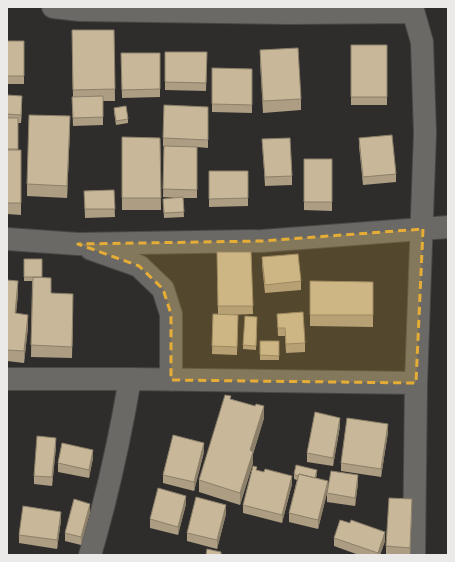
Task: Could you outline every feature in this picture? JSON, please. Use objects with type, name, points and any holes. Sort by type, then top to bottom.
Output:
[{"type":"street","points":[[53,7],[80,10],[289,13],[412,9],[422,42],[425,133],[416,384],[414,555]]},
{"type":"street","points":[[7,239],[78,244],[262,241],[448,227]]},
{"type":"street","points":[[78,244],[139,266],[163,289],[171,314],[172,380]]},
{"type":"street","points":[[7,379],[130,379],[416,384]]},
{"type":"street","points":[[90,555],[112,475],[130,379]]},
{"type":"highlighted area","points":[[423,229],[416,383],[171,380],[171,314],[163,289],[139,266],[78,244],[262,241]]},
{"type":"building","points":[[72,30],[114,30],[115,89],[73,90]]},
{"type":"building","points":[[7,41],[24,41],[24,76],[7,76]]},
{"type":"building","points":[[351,45],[387,45],[387,97],[351,97]]},
{"type":"building","points":[[298,48],[301,99],[263,101],[260,50]]},
{"type":"building","points":[[165,52],[207,52],[206,83],[165,82]]},
{"type":"building","points":[[121,53],[160,53],[160,89],[122,90]]},
{"type":"building","points":[[212,68],[252,69],[252,105],[212,104]]},
{"type":"building","points":[[7,95],[22,96],[21,115],[7,114]]},
{"type":"building","points":[[103,96],[103,117],[73,118],[72,97]]},
{"type":"building","points":[[164,105],[208,107],[208,140],[163,138]]},
{"type":"building","points":[[126,106],[128,119],[116,121],[114,108]]},
{"type":"building","points":[[29,115],[70,116],[67,186],[27,184]]},
{"type":"building","points":[[7,118],[18,118],[18,149],[7,149]]},
{"type":"building","points":[[392,135],[396,174],[363,177],[359,138]]},
{"type":"building","points":[[122,137],[160,138],[161,198],[122,198]]},
{"type":"building","points":[[290,138],[292,176],[265,177],[262,139]]},
{"type":"building","points":[[164,146],[197,147],[197,190],[163,189]]},
{"type":"building","points":[[7,150],[21,150],[21,203],[7,203]]},
{"type":"building","points":[[304,159],[332,159],[332,202],[304,202]]},
{"type":"building","points":[[209,171],[248,171],[248,198],[209,199]]},
{"type":"building","points":[[114,190],[115,209],[85,209],[84,191]]},
{"type":"building","points":[[183,197],[184,212],[164,213],[163,199]]},
{"type":"building","points":[[217,252],[251,252],[253,306],[218,306]]},
{"type":"building","points":[[298,254],[301,281],[265,285],[262,257]]},
{"type":"building","points":[[24,259],[42,259],[42,277],[24,277]]},
{"type":"building","points":[[33,277],[51,278],[51,293],[73,294],[72,347],[31,345]]},
{"type":"building","points":[[7,280],[18,281],[15,313],[28,315],[24,351],[7,350]]},
{"type":"building","points":[[310,281],[373,282],[373,315],[310,315]]},
{"type":"building","points":[[303,312],[305,343],[286,344],[285,328],[278,328],[277,314]]},
{"type":"building","points":[[213,314],[238,315],[237,347],[212,346]]},
{"type":"building","points":[[245,316],[257,317],[256,346],[243,345]]},
{"type":"building","points":[[260,341],[279,341],[279,356],[260,355]]},
{"type":"building","points":[[225,395],[231,396],[230,399],[255,406],[256,404],[264,406],[250,450],[253,452],[240,493],[199,480]]},
{"type":"building","points":[[315,412],[340,418],[333,458],[307,453]]},
{"type":"building","points":[[347,418],[388,424],[381,469],[341,463]]},
{"type":"building","points":[[173,435],[204,443],[194,482],[163,475]]},
{"type":"building","points":[[37,436],[56,438],[52,477],[34,476]]},
{"type":"building","points":[[62,443],[93,450],[89,470],[58,463]]},
{"type":"building","points":[[296,465],[317,470],[315,478],[299,474],[298,476],[294,474]]},
{"type":"building","points":[[253,466],[257,467],[256,470],[264,472],[265,469],[292,476],[282,515],[243,505]]},
{"type":"building","points":[[331,471],[358,475],[355,498],[327,493]]},
{"type":"building","points":[[299,474],[328,481],[318,520],[289,513]]},
{"type":"building","points":[[158,488],[186,496],[178,527],[150,519]]},
{"type":"building","points":[[196,497],[226,505],[217,540],[187,533]]},
{"type":"building","points":[[389,498],[412,499],[410,548],[386,546]]},
{"type":"building","points":[[74,499],[90,504],[81,537],[65,533]]},
{"type":"building","points":[[23,506],[61,512],[57,540],[19,535]]},
{"type":"building","points":[[340,520],[350,523],[351,520],[385,532],[378,553],[334,538]]},
{"type":"building","points":[[207,549],[221,552],[221,555],[206,555]]}]
